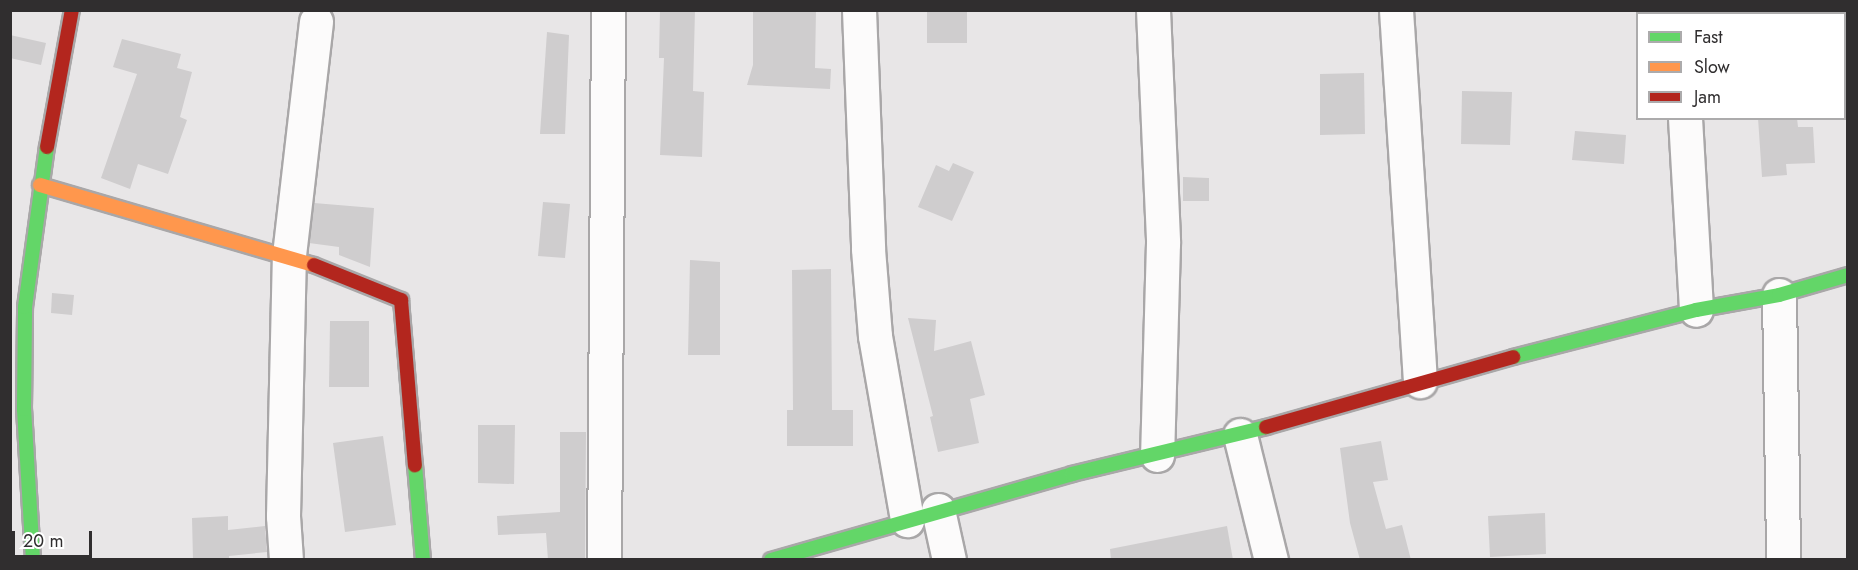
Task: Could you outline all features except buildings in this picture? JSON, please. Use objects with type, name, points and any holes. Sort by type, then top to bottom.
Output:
[{"type":"street","points":[[33,560],[24,409],[25,307],[40,185],[72,10]]},
{"type":"street","points":[[604,560],[608,10]]},
{"type":"street","points":[[859,10],[868,249],[875,336],[907,520]]},
{"type":"street","points":[[1153,10],[1163,243],[1156,455]]},
{"type":"street","points":[[1396,10],[1420,381]]},
{"type":"street","points":[[286,560],[283,516],[289,255],[316,22]]},
{"type":"street","points":[[1685,120],[1696,310]]},
{"type":"street","points":[[40,185],[289,255],[401,300],[423,560]]},
{"type":"street","points":[[771,560],[938,510],[1240,435],[1420,381],[1696,310],[1779,295],[1848,275]]},
{"type":"street","points":[[1779,295],[1783,560]]},
{"type":"street","points":[[1240,435],[1271,560]]},
{"type":"street","points":[[938,510],[949,560]]},
{"type":"traffic: fast","points":[[33,560],[24,409],[25,307],[47,147]]},
{"type":"traffic: fast","points":[[1513,357],[1696,310],[1779,295],[1848,275]]},
{"type":"traffic: fast","points":[[771,560],[1072,474],[1266,427]]},
{"type":"traffic: fast","points":[[415,465],[423,560]]},
{"type":"traffic: slow","points":[[40,185],[314,265]]},
{"type":"traffic: jam","points":[[47,147],[72,10]]},
{"type":"traffic: jam","points":[[314,265],[401,300],[415,465]]},
{"type":"traffic: jam","points":[[1266,427],[1513,357]]}]
